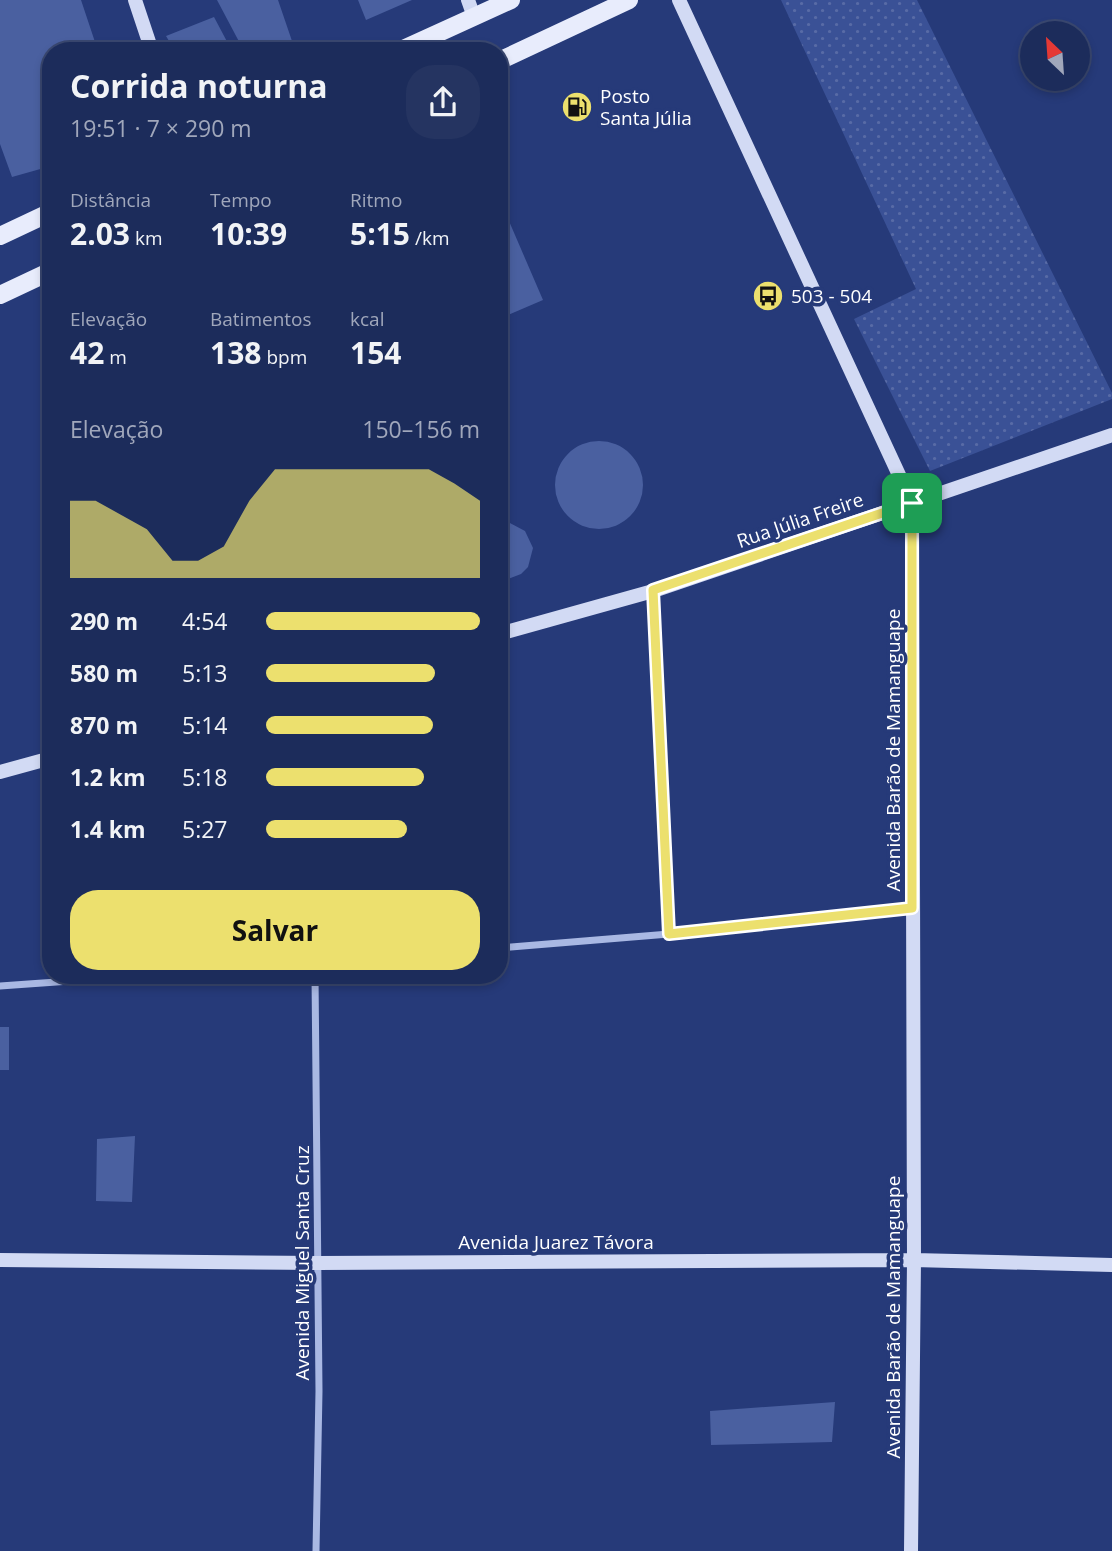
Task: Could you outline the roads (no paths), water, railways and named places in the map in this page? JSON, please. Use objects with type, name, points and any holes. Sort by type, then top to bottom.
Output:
[{"type":"main road","points":[[135,0],[149,42]]},
{"type":"main road","points":[[414,42],[471,9],[511,0]]},
{"type":"main road","points":[[508,57],[629,0]]},
{"type":"main road","name":"Avenida Barão de Mamanguape","points":[[679,0],[912,503],[914,1260],[911,1551]]},
{"type":"main road","points":[[0,236],[42,216]]},
{"type":"main road","points":[[0,295],[42,275]]},
{"type":"main road","name":"Rua Júlia Freire","points":[[508,632],[653,590],[1112,435]]},
{"type":"main road","points":[[0,772],[42,760]]},
{"type":"main road","name":"Avenida Juarez Távora","points":[[0,1260],[318,1263],[914,1260],[1112,1265]]},
{"type":"street","points":[[653,590],[669,934]]},
{"type":"street","points":[[508,947],[669,934],[912,908]]},
{"type":"street","points":[[0,986],[42,983]]},
{"type":"street","name":"Avenida Miguel Santa Cruz","points":[[315,984],[318,1263],[316,1551]]},
{"type":"place","name":"Posto Santa Júlia","points":[[577,107]]},
{"type":"place","name":"503 - 504","points":[[768,296]]}]
